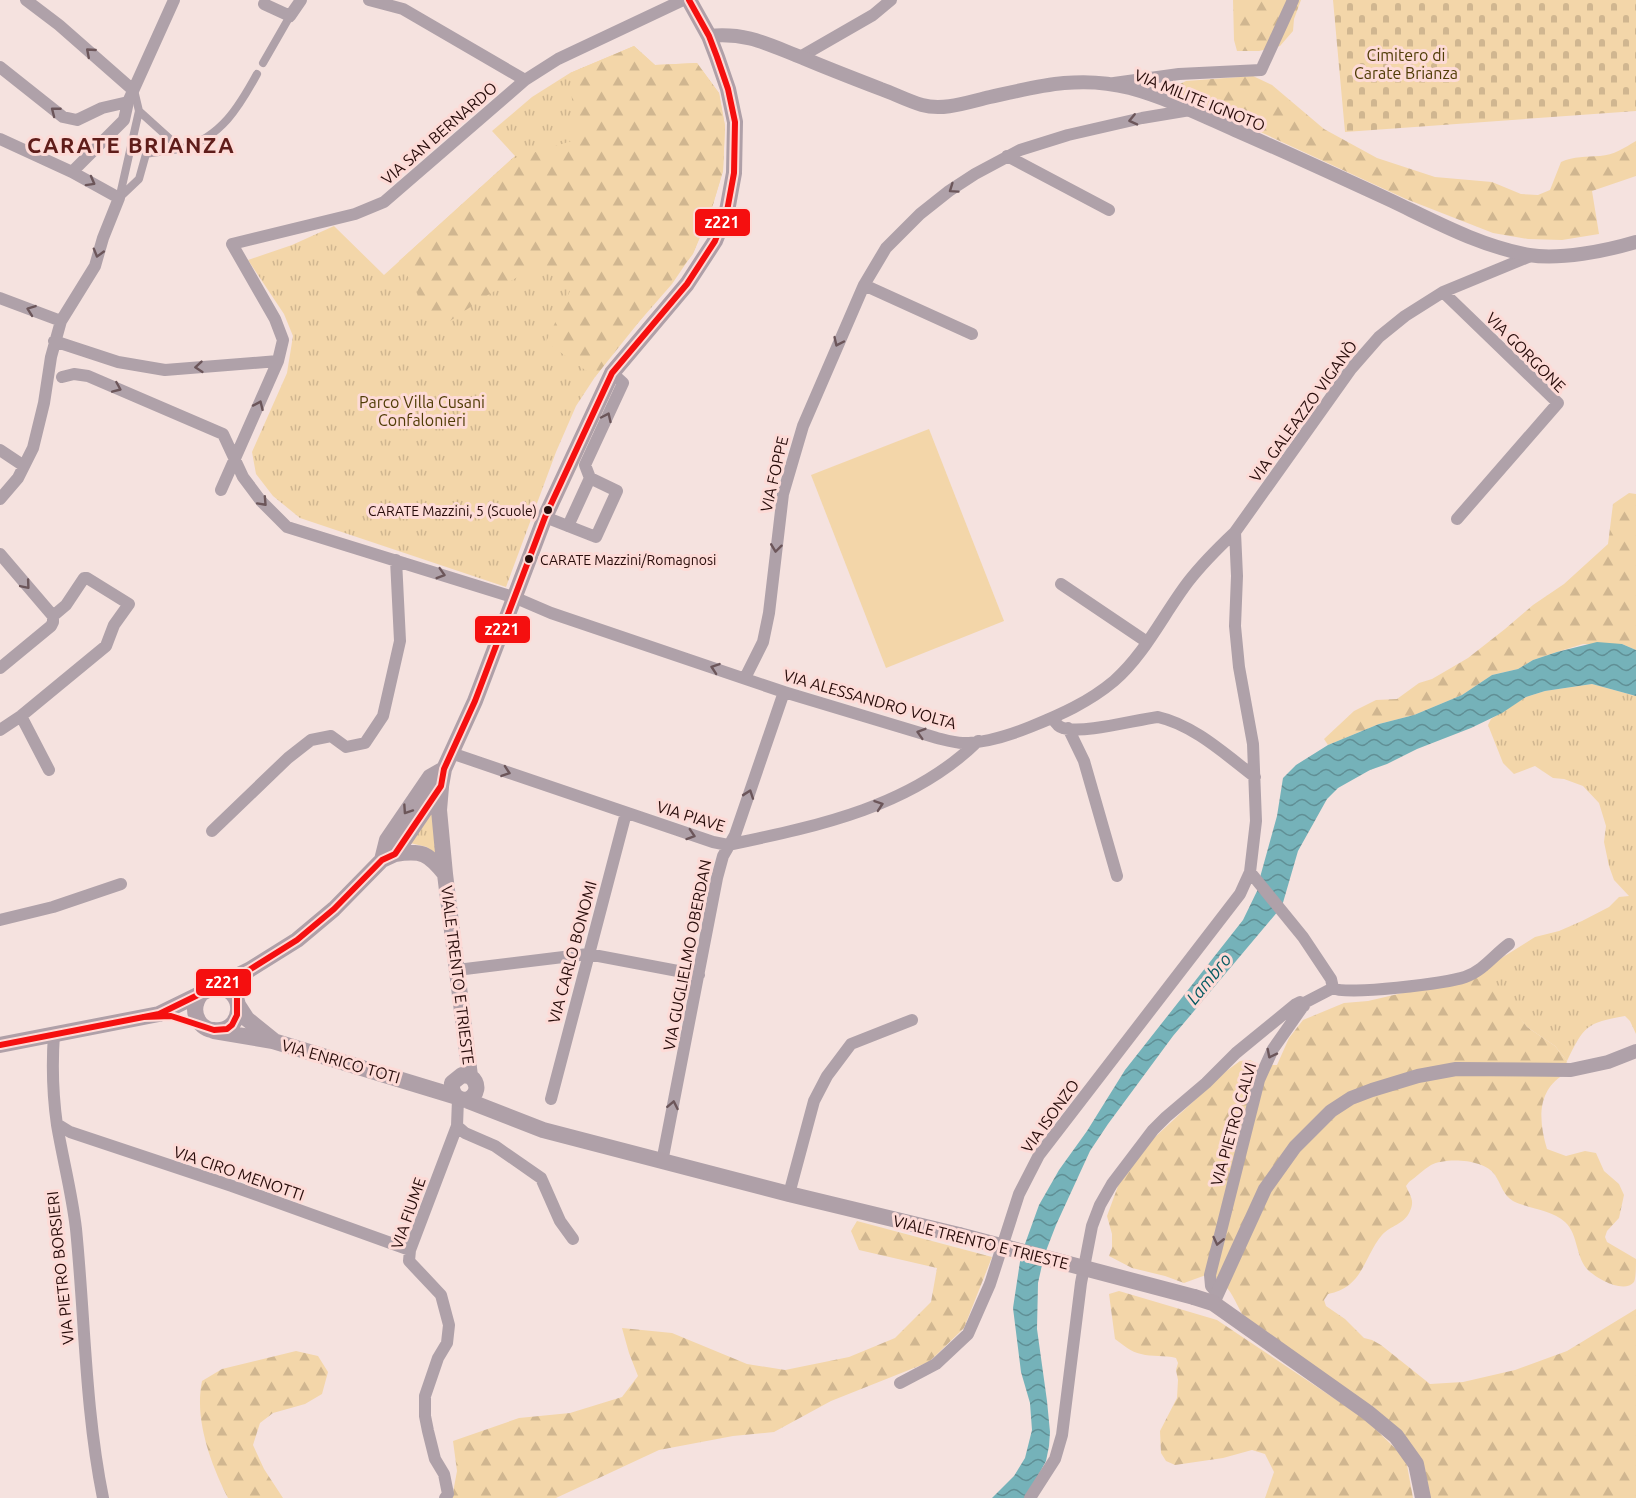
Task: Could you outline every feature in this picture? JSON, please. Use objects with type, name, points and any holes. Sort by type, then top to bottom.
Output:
[{"type":"main road","name":"VIALE TRENTO E TRIESTE","points":[[462,1087],[467,1047],[445,874],[440,810],[444,769],[475,701],[545,517],[612,373],[687,284],[715,241],[727,211],[734,173],[735,122],[728,89],[709,36],[689,0]]},
{"type":"main road","name":"VIALE TRENTO E TRIESTE","points":[[388,857],[387,840],[430,777],[444,769]]},
{"type":"main road","name":"VIALE TRENTO E TRIESTE","points":[[388,857],[441,786]]},
{"type":"main road","name":"VIALE TRENTO E TRIESTE","points":[[388,857],[418,851],[427,854],[445,874]]},
{"type":"main road","points":[[0,1045],[159,1014],[207,991],[249,970],[297,940],[334,909],[388,857]]},
{"type":"main road","points":[[237,1002],[226,989],[207,991],[195,1006],[198,1020],[208,1028],[227,1028],[233,1024],[238,1012],[237,1002],[249,970]]},
{"type":"main road","name":"VIA ENRICO TOTI","points":[[237,1002],[247,1019],[273,1041]]},
{"type":"main road","name":"VIA ENRICO TOTI","points":[[159,1014],[188,1019],[208,1028],[273,1041],[409,1080],[462,1087],[507,1116]]},
{"type":"main road","name":"VIALE TRENTO E TRIESTE","points":[[507,1116],[543,1130],[662,1162],[959,1235],[1194,1298],[1215,1298],[1396,1436],[1416,1464],[1423,1498]]},
{"type":"street","points":[[0,499],[18,478],[33,448],[44,403],[54,341],[61,321],[95,266],[119,198],[139,111],[134,90],[59,25],[26,0]]},
{"type":"street","points":[[72,172],[124,120],[128,102],[174,0]]},
{"type":"street","points":[[263,63],[301,0]]},
{"type":"street","points":[[369,0],[406,5],[525,80]]},
{"type":"street","name":"VIA SAN BERNARDO","points":[[278,361],[283,340],[275,319],[232,244],[355,214],[384,202],[525,80],[558,59],[682,0]]},
{"type":"street","points":[[800,57],[873,15],[891,0]]},
{"type":"street","points":[[1112,84],[1179,74],[1261,70],[1293,0]]},
{"type":"street","points":[[264,4],[290,16]]},
{"type":"street","name":"VIA MILITE IGNOTO","points":[[709,36],[723,34],[752,37],[916,103],[933,107],[947,107],[1065,82],[1094,81],[1112,84],[1146,93],[1190,110],[1454,231],[1497,246],[1534,255],[1584,252],[1636,242]]},
{"type":"street","points":[[0,67],[63,117],[77,120],[102,108],[128,102]]},
{"type":"street","points":[[119,198],[139,179],[146,154],[183,148],[219,130],[238,107],[257,74]]},
{"type":"street","name":"VIA FOPPE","points":[[745,678],[763,642],[769,613],[783,494],[794,452],[814,398],[864,285],[886,248],[920,214],[949,191],[1007,156],[1068,135],[1190,110]]},
{"type":"street","points":[[139,111],[170,139]]},
{"type":"street","points":[[0,139],[72,172],[119,198]]},
{"type":"street","points":[[1007,156],[1109,210]]},
{"type":"street","name":"VIA GALEAZZO VIGANÒ","points":[[1234,532],[1351,369],[1388,330],[1405,316],[1443,292],[1534,255]]},
{"type":"street","points":[[864,285],[972,334]]},
{"type":"street","name":"VIA GORGONE","points":[[1443,292],[1558,403],[1457,519]]},
{"type":"street","points":[[0,298],[61,321]]},
{"type":"street","points":[[54,341],[118,362],[165,370],[278,361],[221,490]]},
{"type":"street","points":[[44,403],[62,377],[53,365],[51,357]]},
{"type":"street","name":"VIA ALESSANDRO VOLTA","points":[[62,377],[80,373],[223,434],[243,477],[261,501],[287,527],[516,597],[551,613],[784,692],[936,738],[961,743],[1023,730],[1092,698],[1115,680],[1132,662],[1187,583],[1234,532]]},
{"type":"street","points":[[545,517],[596,537],[617,491],[590,478],[585,465],[623,383],[612,373]]},
{"type":"street","points":[[0,450],[24,466]]},
{"type":"street","points":[[568,526],[590,478]]},
{"type":"street","points":[[1234,532],[1238,576],[1235,626],[1239,667],[1253,744],[1255,777],[1254,877],[1323,966],[1331,979],[1333,988],[1337,990],[1406,987],[1466,977],[1492,960],[1509,944]]},
{"type":"street","points":[[0,554],[53,616],[51,626],[0,668]]},
{"type":"street","points":[[212,831],[272,771],[311,740],[331,736],[346,747],[366,743],[383,716],[400,641],[396,560]]},
{"type":"street","points":[[0,730],[21,716],[106,646],[114,625],[129,604],[84,578],[66,605],[53,616]]},
{"type":"street","points":[[1061,584],[1147,642]]},
{"type":"street","name":"VIA GUGLIELMO OBERDAN","points":[[662,1162],[717,878],[728,845],[735,835],[784,692]]},
{"type":"street","points":[[21,716],[49,770]]},
{"type":"street","points":[[1053,718],[1059,727],[1068,728],[1087,728],[1158,717],[1166,719],[1192,731],[1255,777]]},
{"type":"street","points":[[1068,728],[1084,761],[1117,876]]},
{"type":"street","name":"VIA PIAVE","points":[[451,753],[712,842],[728,845],[836,820],[893,800],[960,759],[978,741]]},
{"type":"street","name":"VIA CARLO BONOMI","points":[[551,1100],[626,813]]},
{"type":"street","name":"VIA ISONZO","points":[[900,1383],[936,1364],[968,1334],[990,1284],[1019,1194],[1040,1155],[1254,877]]},
{"type":"street","points":[[0,920],[53,907],[121,884]]},
{"type":"street","points":[[457,970],[588,954],[699,975]]},
{"type":"street","name":"VIA PIETRO CALVI","points":[[1215,1298],[1210,1275],[1259,1080],[1273,1049],[1306,1002],[1333,988]]},
{"type":"street","points":[[1030,1498],[1055,1459],[1060,1441],[1081,1283],[1092,1226],[1112,1184],[1153,1130],[1166,1117],[1206,1083],[1236,1053],[1296,1004],[1300,1002],[1304,1006]]},
{"type":"street","points":[[789,1194],[814,1101],[828,1076],[851,1044],[912,1020]]},
{"type":"street","name":"VIA PIETRO BORSIERI","points":[[54,1034],[57,1124],[75,1228],[88,1395],[96,1465],[104,1498]]},
{"type":"street","points":[[1215,1298],[1265,1189],[1295,1147],[1331,1111],[1351,1098],[1372,1089],[1418,1076],[1456,1069],[1571,1070],[1598,1065],[1636,1052]]},
{"type":"street","name":"VIA FIUME","points":[[445,1498],[448,1494],[444,1474],[435,1458],[425,1416],[425,1396],[438,1358],[447,1343],[449,1324],[441,1294],[409,1261],[410,1250],[457,1126],[462,1087]]},
{"type":"street","name":"VIA CIRO MENOTTI","points":[[57,1124],[70,1132],[232,1186],[410,1250]]},
{"type":"street","points":[[457,1126],[465,1133],[495,1146],[541,1178],[560,1221],[573,1239]]},
{"type":"green space","points":[[1233,0],[1301,0],[1294,19],[1293,31],[1280,46],[1259,51],[1237,51],[1234,40]]},
{"type":"green space","name":"Cimitero di Carate Brianza","points":[[1333,0],[1636,0],[1636,111],[1345,132]]},
{"type":"green space","name":"Parco Villa Cusani Confalonieri","points":[[634,46],[655,65],[697,63],[719,93],[725,126],[723,171],[711,211],[693,253],[672,284],[617,347],[576,406],[556,452],[506,587],[300,518],[273,496],[256,474],[252,452],[287,373],[293,336],[284,314],[248,260],[292,245],[334,226],[384,275],[515,156],[492,131],[532,97],[570,73]]},
{"type":"green space","points":[[634,46],[655,65],[697,63],[719,93],[725,126],[723,171],[711,211],[693,254],[595,377],[546,342],[570,291],[542,262],[428,336],[427,310],[399,261],[512,159],[575,140],[570,73]]},
{"type":"green space","points":[[1253,76],[1272,85],[1324,129],[1377,158],[1435,177],[1492,182],[1521,194],[1538,195],[1550,190],[1561,162],[1610,154],[1636,141],[1636,176],[1592,191],[1599,234],[1562,240],[1528,239],[1493,233],[1406,199],[1180,95],[1178,85],[1186,81]]},
{"type":"green space","points":[[929,429],[1004,621],[886,668],[811,475]]},
{"type":"green space","points":[[1629,493],[1636,494],[1636,650],[1622,644],[1583,644],[1557,652],[1533,660],[1518,669],[1492,675],[1462,695],[1414,715],[1379,724],[1328,745],[1324,739],[1354,711],[1376,700],[1397,699],[1419,683],[1432,679],[1468,658],[1533,605],[1564,584],[1608,544],[1613,504]]},
{"type":"green space","points":[[1592,684],[1636,696],[1636,1034],[1625,1016],[1594,1024],[1583,1033],[1567,1061],[1555,1046],[1527,1027],[1518,1016],[1471,977],[1535,937],[1559,931],[1582,921],[1609,907],[1619,897],[1629,896],[1614,880],[1609,866],[1604,842],[1606,826],[1599,803],[1583,786],[1564,779],[1553,778],[1535,766],[1514,774],[1503,763],[1488,725],[1491,719],[1526,697],[1545,691]]},
{"type":"green space","points":[[432,812],[436,857],[427,847],[410,843]]},
{"type":"green space","points":[[1471,977],[1485,980],[1500,991],[1527,1027],[1555,1046],[1567,1061],[1563,1075],[1554,1082],[1544,1099],[1541,1118],[1547,1149],[1566,1156],[1585,1151],[1596,1153],[1604,1171],[1619,1184],[1624,1195],[1619,1218],[1607,1231],[1605,1237],[1607,1242],[1636,1259],[1634,1282],[1630,1285],[1618,1286],[1593,1274],[1581,1260],[1573,1233],[1565,1222],[1554,1215],[1513,1201],[1502,1189],[1495,1175],[1483,1166],[1455,1160],[1431,1165],[1409,1182],[1406,1186],[1412,1204],[1407,1216],[1382,1235],[1356,1278],[1340,1291],[1328,1294],[1324,1300],[1326,1306],[1345,1319],[1364,1338],[1381,1345],[1430,1384],[1463,1382],[1515,1370],[1567,1351],[1636,1309],[1636,1498],[1429,1498],[1423,1470],[1242,1314],[1232,1295],[1219,1280],[1206,1275],[1184,1283],[1132,1268],[1109,1256],[1112,1248],[1112,1234],[1107,1216],[1118,1186],[1129,1168],[1154,1138],[1225,1072],[1240,1061],[1250,1060],[1260,1065],[1277,1065],[1289,1038],[1303,1020],[1344,1003],[1368,1001]]},
{"type":"green space","points":[[857,1221],[992,1257],[964,1328],[929,1362],[831,1401],[774,1432],[733,1436],[659,1450],[556,1498],[452,1498],[457,1471],[453,1441],[519,1418],[570,1413],[622,1397],[638,1376],[622,1328],[672,1333],[747,1364],[785,1370],[849,1357],[895,1338],[931,1302],[937,1268],[859,1250],[851,1231]]},
{"type":"green space","points":[[1119,1291],[1217,1320],[1365,1419],[1400,1453],[1407,1465],[1413,1498],[1265,1498],[1274,1472],[1265,1454],[1252,1450],[1223,1458],[1175,1465],[1166,1461],[1161,1453],[1160,1431],[1177,1398],[1178,1363],[1176,1358],[1137,1353],[1115,1339],[1109,1294]]},
{"type":"green space","points":[[296,1351],[318,1356],[328,1372],[322,1394],[305,1404],[273,1413],[260,1423],[253,1445],[264,1469],[283,1498],[228,1498],[210,1456],[202,1426],[200,1396],[202,1381],[222,1369]]},
{"type":"water","points":[[1597,642],[1622,644],[1636,650],[1636,696],[1592,684],[1545,691],[1526,697],[1502,713],[1471,728],[1370,770],[1338,788],[1327,799],[1298,851],[1282,906],[1259,881],[1277,816],[1283,778],[1296,765],[1328,745],[1379,724],[1414,715],[1462,695],[1492,675],[1518,669],[1533,660],[1557,652]]},
{"type":"water","name":"Lambro","points":[[1259,887],[1279,910],[1173,1036],[1108,1124],[1090,1151],[1056,1225],[1044,1256],[1038,1283],[1037,1329],[1050,1432],[1046,1461],[1026,1498],[992,1498],[1014,1476],[1025,1458],[1032,1430],[1030,1403],[1021,1372],[1013,1308],[1021,1255],[1039,1205],[1059,1170],[1087,1131],[1125,1070],[1243,920]]},
{"type":"transit line","name":"z221","points":[[0,1045],[159,1014],[249,970],[297,940],[334,909],[382,860],[395,854],[441,786],[444,769],[475,701],[545,517],[612,373],[687,284],[715,241],[727,211],[734,173],[735,122],[728,89],[717,57],[709,36],[689,0]]},
{"type":"transit line","name":"z221","points":[[143,1017],[171,1016],[214,1030],[227,1029],[237,1015],[237,993],[249,970]]},
{"type":"place","name":"CARATE Mazzini, 5 (Scuole)","points":[[548,510]]},
{"type":"place","name":"CARATE Mazzini/Romagnosi","points":[[529,559]]},
{"type":"district","name":"CARATE BRIANZA","points":[[131,145]]}]
